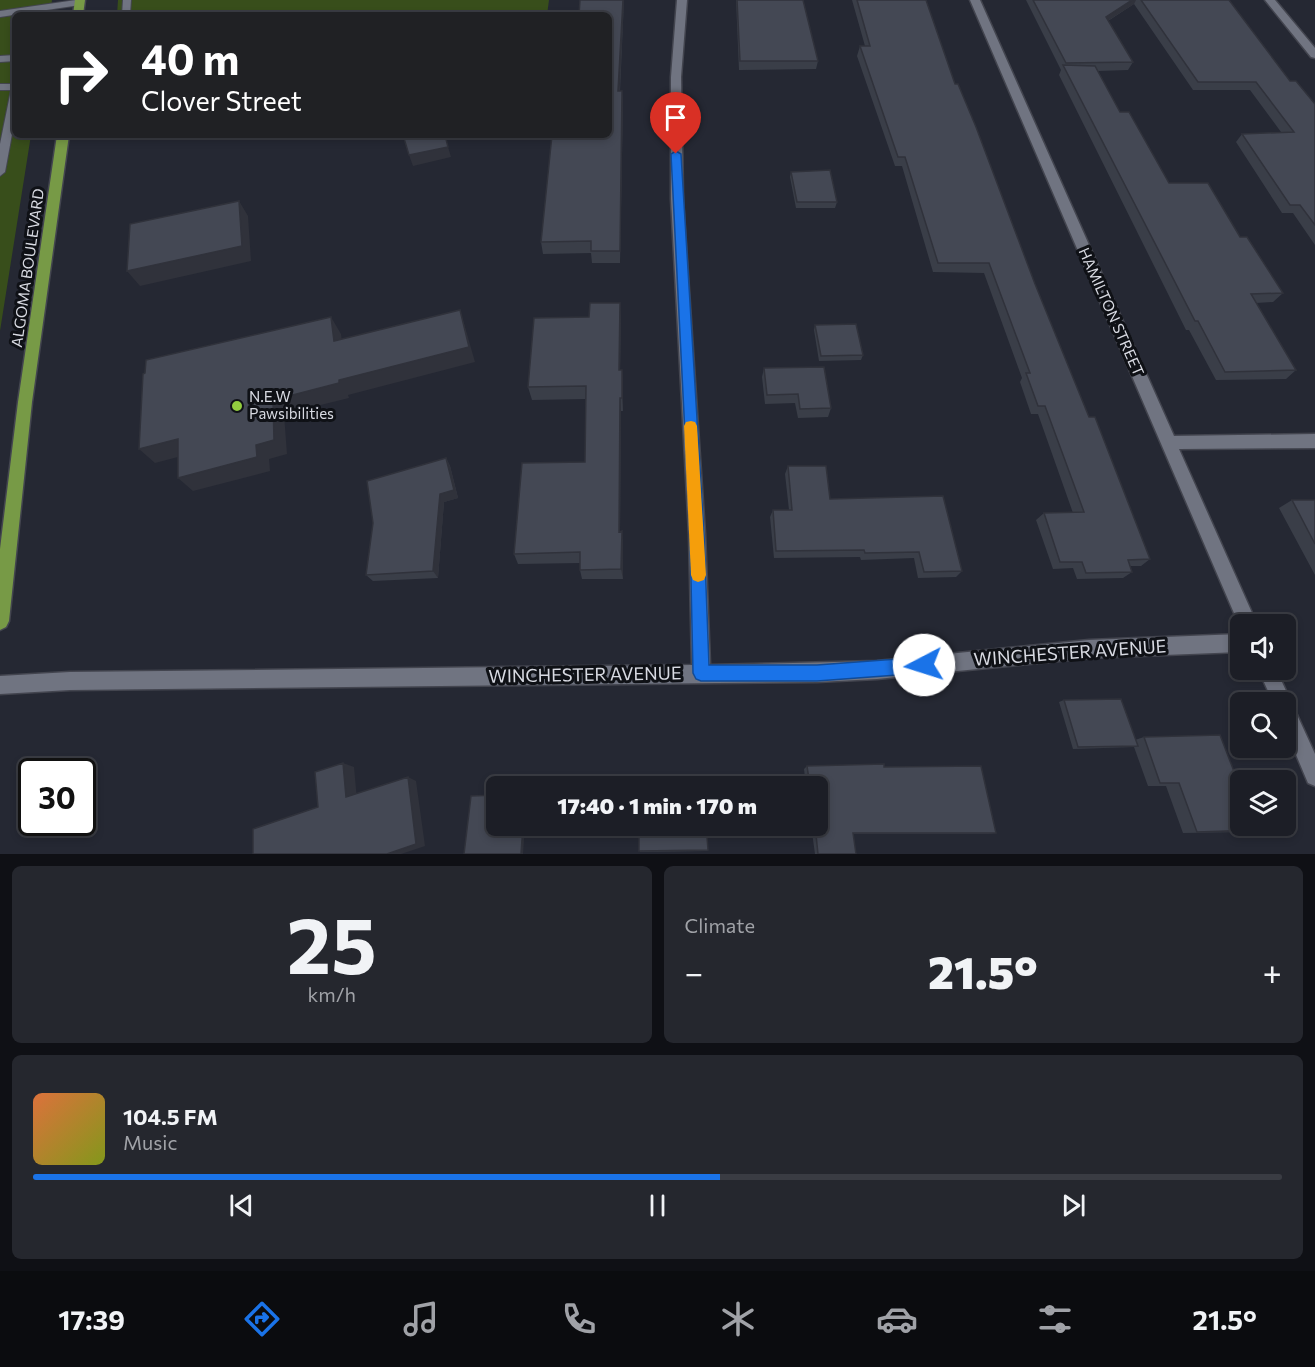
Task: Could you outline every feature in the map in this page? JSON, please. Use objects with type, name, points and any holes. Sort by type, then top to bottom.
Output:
[{"type":"main road","name":"ALGOMA BOULEVARD","points":[[0,621],[25,402],[63,138]]},
{"type":"street","points":[[682,0],[676,77],[677,199],[696,522],[701,673]]},
{"type":"street","name":"HAMILTON STREET","points":[[975,0],[1056,191],[1170,443],[1244,614]]},
{"type":"street","points":[[1270,0],[1315,55]]},
{"type":"street","points":[[1170,443],[1315,441]]},
{"type":"street","name":"WINCHESTER AVENUE","points":[[0,685],[70,681],[817,673],[1089,649],[1230,643]]},
{"type":"street","points":[[1296,733],[1315,776]]},
{"type":"lane","points":[[33,12],[80,1]]},
{"type":"lane","points":[[0,172],[12,107]]},
{"type":"green space","points":[[0,0],[52,0],[50,12],[12,12],[12,138],[31,138],[0,331]]},
{"type":"green space","points":[[118,0],[549,0],[547,12],[117,12]]},
{"type":"building","points":[[580,0],[623,0],[618,91],[622,91],[620,251],[591,251],[591,241],[541,242],[552,138],[612,138],[612,12],[579,12]]},
{"type":"building","points":[[737,0],[803,0],[818,61],[740,61]]},
{"type":"building","points":[[857,0],[926,0],[955,84],[958,84],[976,127],[1035,284],[1089,417],[1095,417],[1150,559],[1128,560],[1132,572],[1086,573],[1082,562],[1060,562],[1044,513],[1084,512],[1045,406],[1038,406],[1026,373],[1030,373],[989,263],[938,263],[905,157],[898,157],[860,46],[870,46]]},
{"type":"building","points":[[1033,0],[1132,0],[1106,17],[1133,62],[1066,63]]},
{"type":"building","points":[[1141,0],[1229,0],[1290,81],[1296,81],[1315,104],[1315,225],[1300,205],[1290,205],[1242,134],[1294,132],[1256,82],[1198,82]]},
{"type":"building","points":[[1063,65],[1095,66],[1120,112],[1129,112],[1169,183],[1208,183],[1240,237],[1247,237],[1283,293],[1251,294],[1296,370],[1225,372],[1198,321],[1195,321]]},
{"type":"building","points":[[404,138],[446,138],[448,147],[409,155]]},
{"type":"building","points":[[830,170],[837,202],[797,202],[791,172]]},
{"type":"building","points":[[239,201],[242,246],[127,271],[130,224]]},
{"type":"building","points":[[590,303],[620,303],[619,370],[622,370],[622,398],[620,398],[619,532],[622,531],[621,569],[580,570],[580,552],[514,554],[522,463],[585,462],[586,386],[528,387],[534,318],[589,317]]},
{"type":"building","points":[[460,310],[469,347],[339,380],[339,383],[273,400],[274,440],[256,445],[257,457],[178,478],[178,439],[139,449],[143,374],[146,360],[331,317],[334,341]]},
{"type":"building","points":[[856,324],[863,355],[821,356],[815,325]]},
{"type":"building","points":[[824,367],[831,408],[800,409],[798,394],[767,395],[764,368]]},
{"type":"building","points":[[446,458],[454,490],[440,494],[433,571],[366,575],[373,523],[367,481]]},
{"type":"building","points":[[788,466],[826,466],[830,499],[943,496],[962,571],[924,572],[919,552],[776,551],[773,510],[792,510]]},
{"type":"building","points":[[1292,500],[1315,500],[1315,544]]},
{"type":"building","points":[[1121,699],[1138,746],[1078,747],[1064,700]]},
{"type":"building","points":[[1220,735],[1233,770],[1230,770],[1230,831],[1197,832],[1179,783],[1160,783],[1144,737]]},
{"type":"building","points":[[343,763],[346,797],[408,777],[416,844],[387,854],[253,854],[253,829],[318,807],[315,772]]},
{"type":"building","points":[[884,764],[884,767],[981,766],[996,833],[853,833],[856,854],[818,854],[816,836],[828,836],[828,776],[808,776],[807,766]]},
{"type":"building","points":[[702,775],[702,776],[639,776]]},
{"type":"building","points":[[486,795],[486,836],[522,836],[521,854],[464,854],[471,796]]},
{"type":"building","points":[[639,836],[707,836],[708,850],[639,851]]},
{"type":"slow traffic","points":[[691,426],[698,575]]},
{"type":"place","name":"N.E.W Pawsibilities","points":[[237,406]]},
{"type":"route","points":[[676,154],[697,534],[701,673],[817,673],[924,665]]}]
